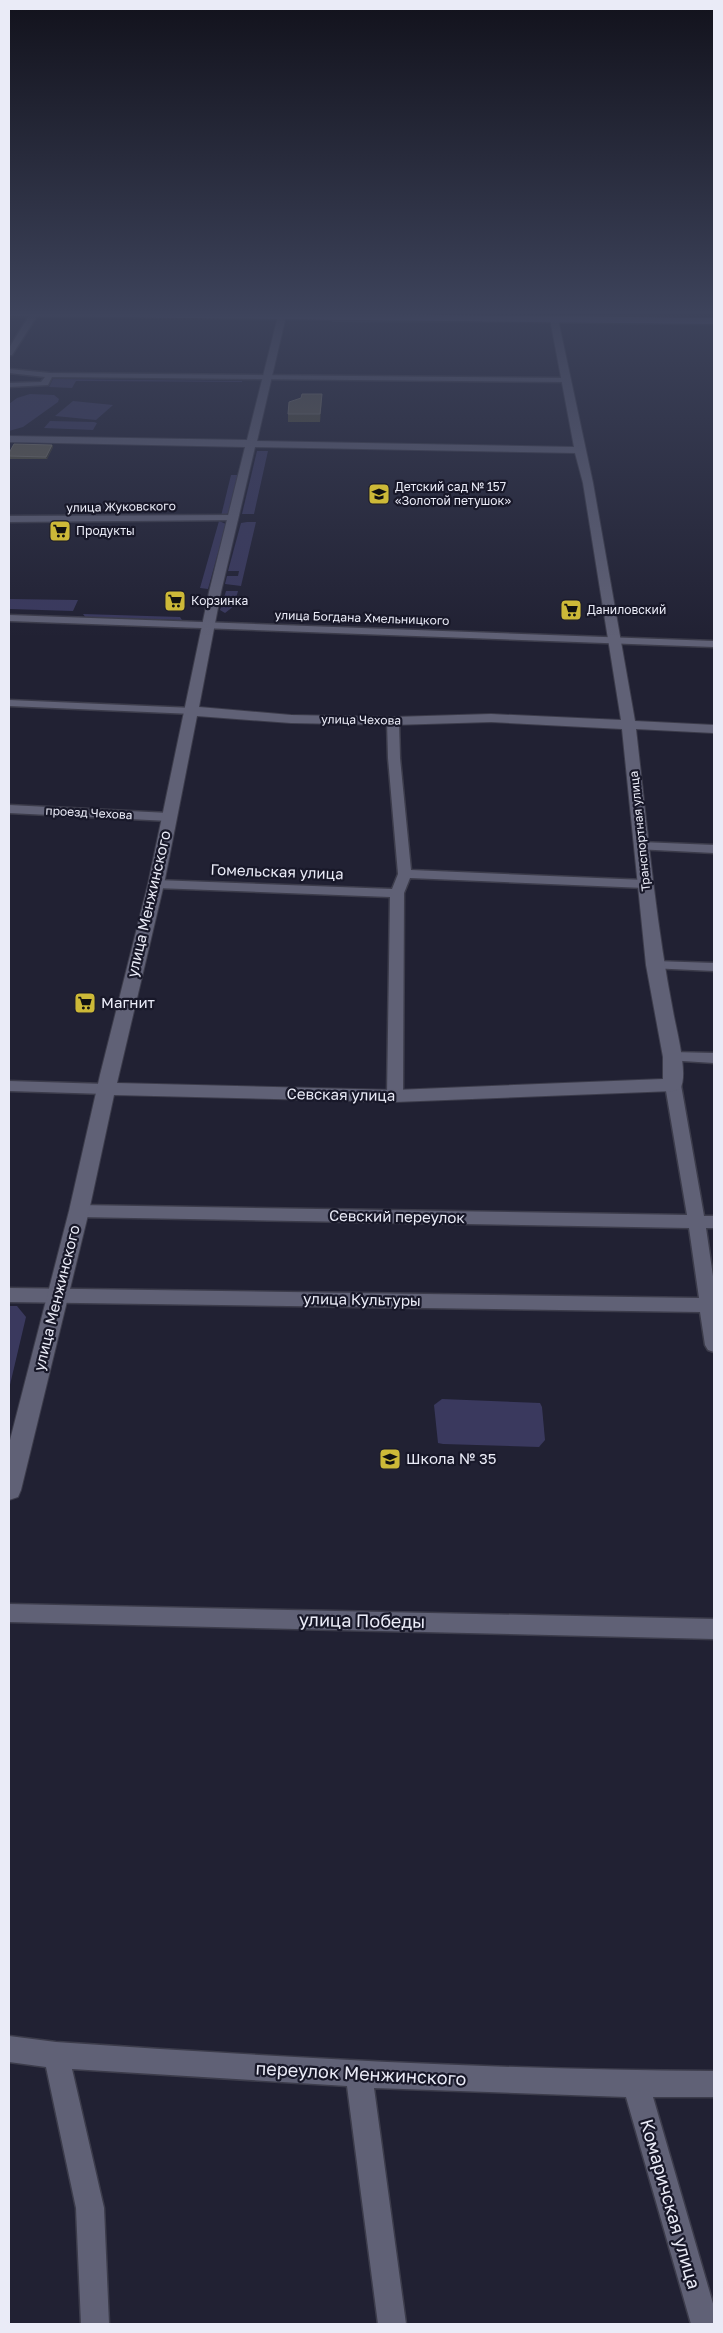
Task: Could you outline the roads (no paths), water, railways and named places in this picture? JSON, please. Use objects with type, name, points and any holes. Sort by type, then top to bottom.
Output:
[{"type":"street","name":"улица Менжинского","points":[[9,1490],[79,1211],[106,1089],[156,884],[193,711],[215,592],[258,419]]},
{"type":"street","name":"Транспортная улица","points":[[574,419],[592,500],[629,726],[655,965],[672,1057],[673,1086],[711,1305],[714,1345]]},
{"type":"street","points":[[9,439],[580,450]]},
{"type":"street","name":"улица Жуковского","points":[[9,519],[234,518]]},
{"type":"street","name":"улица Богдана Хмельницкого","points":[[9,618],[714,644]]},
{"type":"street","name":"улица Чехова","points":[[9,703],[193,711],[291,719],[393,721],[491,718],[714,729]]},
{"type":"street","points":[[393,721],[394,758],[405,874],[397,893],[395,1096]]},
{"type":"street","name":"проезд Чехова","points":[[9,809],[169,817]]},
{"type":"street","points":[[641,846],[714,849]]},
{"type":"street","points":[[405,874],[645,884]]},
{"type":"street","name":"Гомельская улица","points":[[156,884],[397,893]]},
{"type":"street","points":[[655,965],[714,968]]},
{"type":"street","points":[[672,1057],[714,1058]]},
{"type":"street","name":"Севская улица","points":[[9,1086],[395,1096],[673,1086]]},
{"type":"street","name":"Севский переулок","points":[[79,1211],[714,1222]]},
{"type":"street","name":"улица Культуры","points":[[9,1295],[711,1305]]},
{"type":"street","name":"улица Победы","points":[[9,1613],[714,1629]]},
{"type":"street","name":"переулок Менжинского","points":[[9,2049],[56,2055],[359,2076],[636,2085],[714,2084]]},
{"type":"street","points":[[56,2055],[90,2208],[95,2324]]},
{"type":"street","points":[[359,2076],[392,2324]]},
{"type":"street","name":"Комаричская улица","points":[[636,2085],[705,2324]]},
{"type":"place","name":"Детский сад № 157 «Золотой петушок»","points":[[379,494]]},
{"type":"place","name":"Продукты","points":[[60,531]]},
{"type":"place","name":"Корзинка","points":[[175,601]]},
{"type":"place","name":"Даниловский","points":[[571,610]]},
{"type":"place","name":"Магнит","points":[[85,1003]]},
{"type":"place","name":"Школа № 35","points":[[390,1459]]}]
